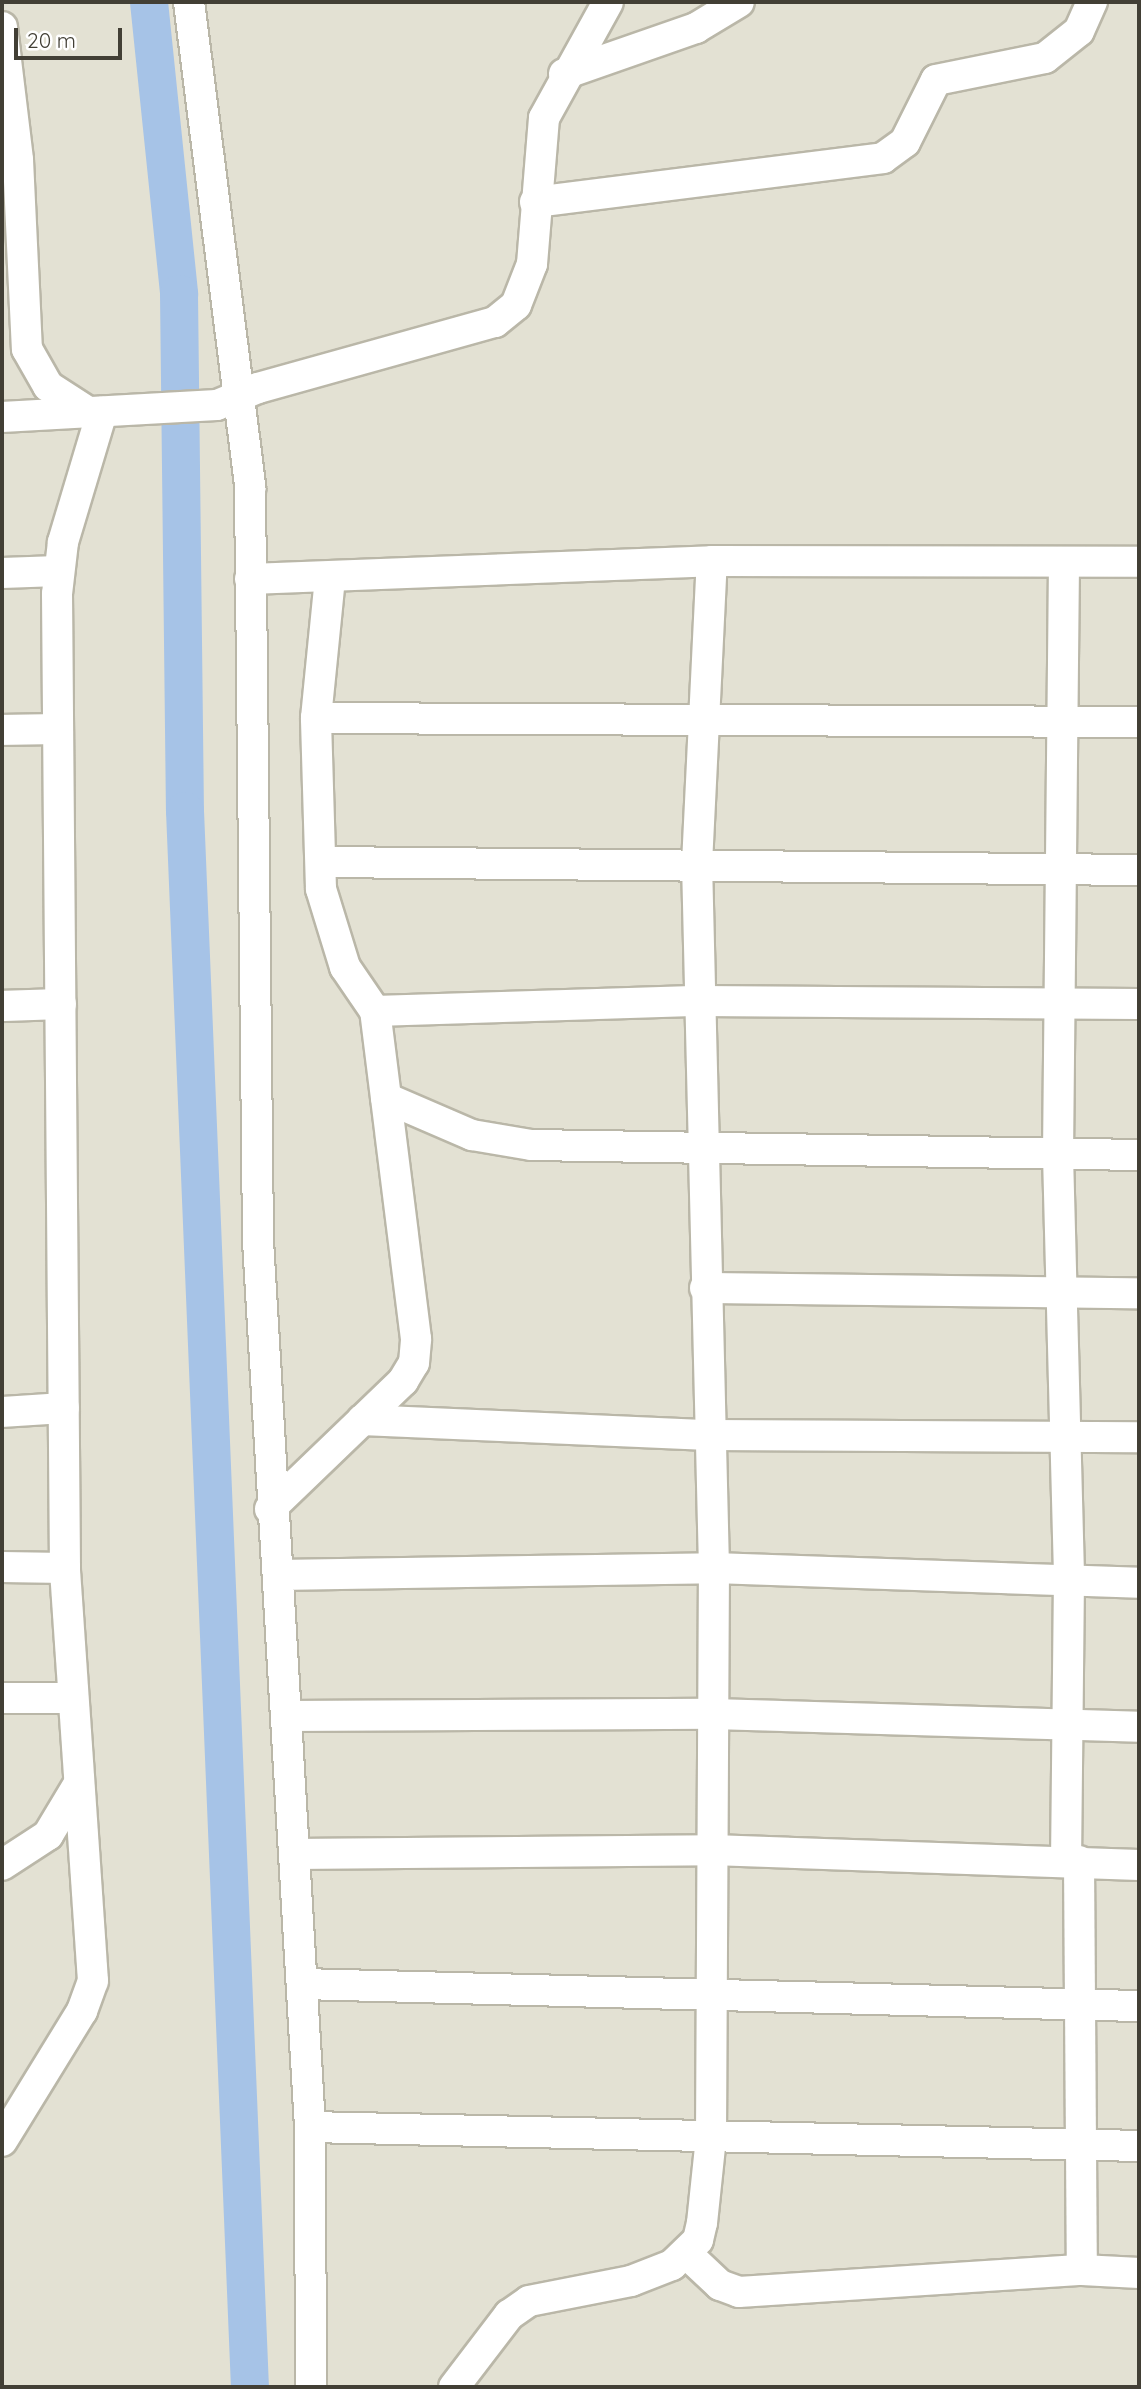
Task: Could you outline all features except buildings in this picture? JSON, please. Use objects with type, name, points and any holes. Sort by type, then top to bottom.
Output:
[{"type":"street","points":[[189,2],[250,488],[258,1241],[270,1510],[278,1575],[310,2127],[311,2387]]},
{"type":"street","points":[[2,417],[203,408],[238,400],[258,388],[495,322],[526,288],[544,118],[564,74],[608,2]]},
{"type":"street","points":[[564,74],[696,27],[739,2]]},
{"type":"street","points":[[535,202],[883,158],[905,142],[936,80],[1045,58],[1079,31],[1092,2]]},
{"type":"street","points":[[2,27],[10,160],[13,303],[34,369],[102,412]]},
{"type":"street","points":[[2,2141],[82,2011],[93,1980],[69,1698],[65,1568],[58,571],[102,412]]},
{"type":"street","points":[[250,579],[330,578],[712,561],[1139,562]]},
{"type":"street","points":[[454,2387],[509,2315],[529,2301],[631,2281],[688,2255],[702,2223],[711,2137],[713,1568],[705,1288],[706,1152],[697,864],[708,725],[712,561]]},
{"type":"street","points":[[1065,563],[1059,720],[1063,868],[1058,1155],[1069,1577],[1066,1724],[1078,2004],[1082,2270]]},
{"type":"street","points":[[2,573],[58,571]]},
{"type":"street","points":[[270,1510],[362,1420],[414,1363],[375,1011],[331,932],[322,862],[316,718],[330,578]]},
{"type":"street","points":[[316,718],[708,725],[1059,720],[1139,722]]},
{"type":"street","points":[[2,730],[58,729]]},
{"type":"street","points":[[322,862],[1139,870]]},
{"type":"street","points":[[375,1011],[701,1001],[1139,1004]]},
{"type":"street","points":[[2,1006],[61,1004]]},
{"type":"street","points":[[386,1098],[499,1142],[706,1152],[1139,1155]]},
{"type":"street","points":[[705,1288],[1139,1293]]},
{"type":"street","points":[[2,1412],[64,1408]]},
{"type":"street","points":[[362,1420],[709,1435],[1139,1437]]},
{"type":"street","points":[[2,1567],[65,1568]]},
{"type":"street","points":[[278,1575],[713,1568],[1069,1577],[1139,1583]]},
{"type":"street","points":[[2,1698],[69,1698]]},
{"type":"street","points":[[287,1716],[712,1714],[1139,1727]]},
{"type":"street","points":[[2,1866],[48,1835],[78,1785]]},
{"type":"street","points":[[294,1854],[712,1850],[1072,1860],[1139,1865]]},
{"type":"street","points":[[302,1984],[1139,2006]]},
{"type":"street","points":[[310,2127],[1139,2146]]},
{"type":"street","points":[[688,2255],[720,2285],[739,2292],[1082,2270],[1139,2273]]},
{"type":"shaded area","points":[[2,2],[1139,2],[1139,2387],[2,2387]]},
{"type":"waterway","points":[[149,2],[179,294],[185,811],[250,2387]]}]
